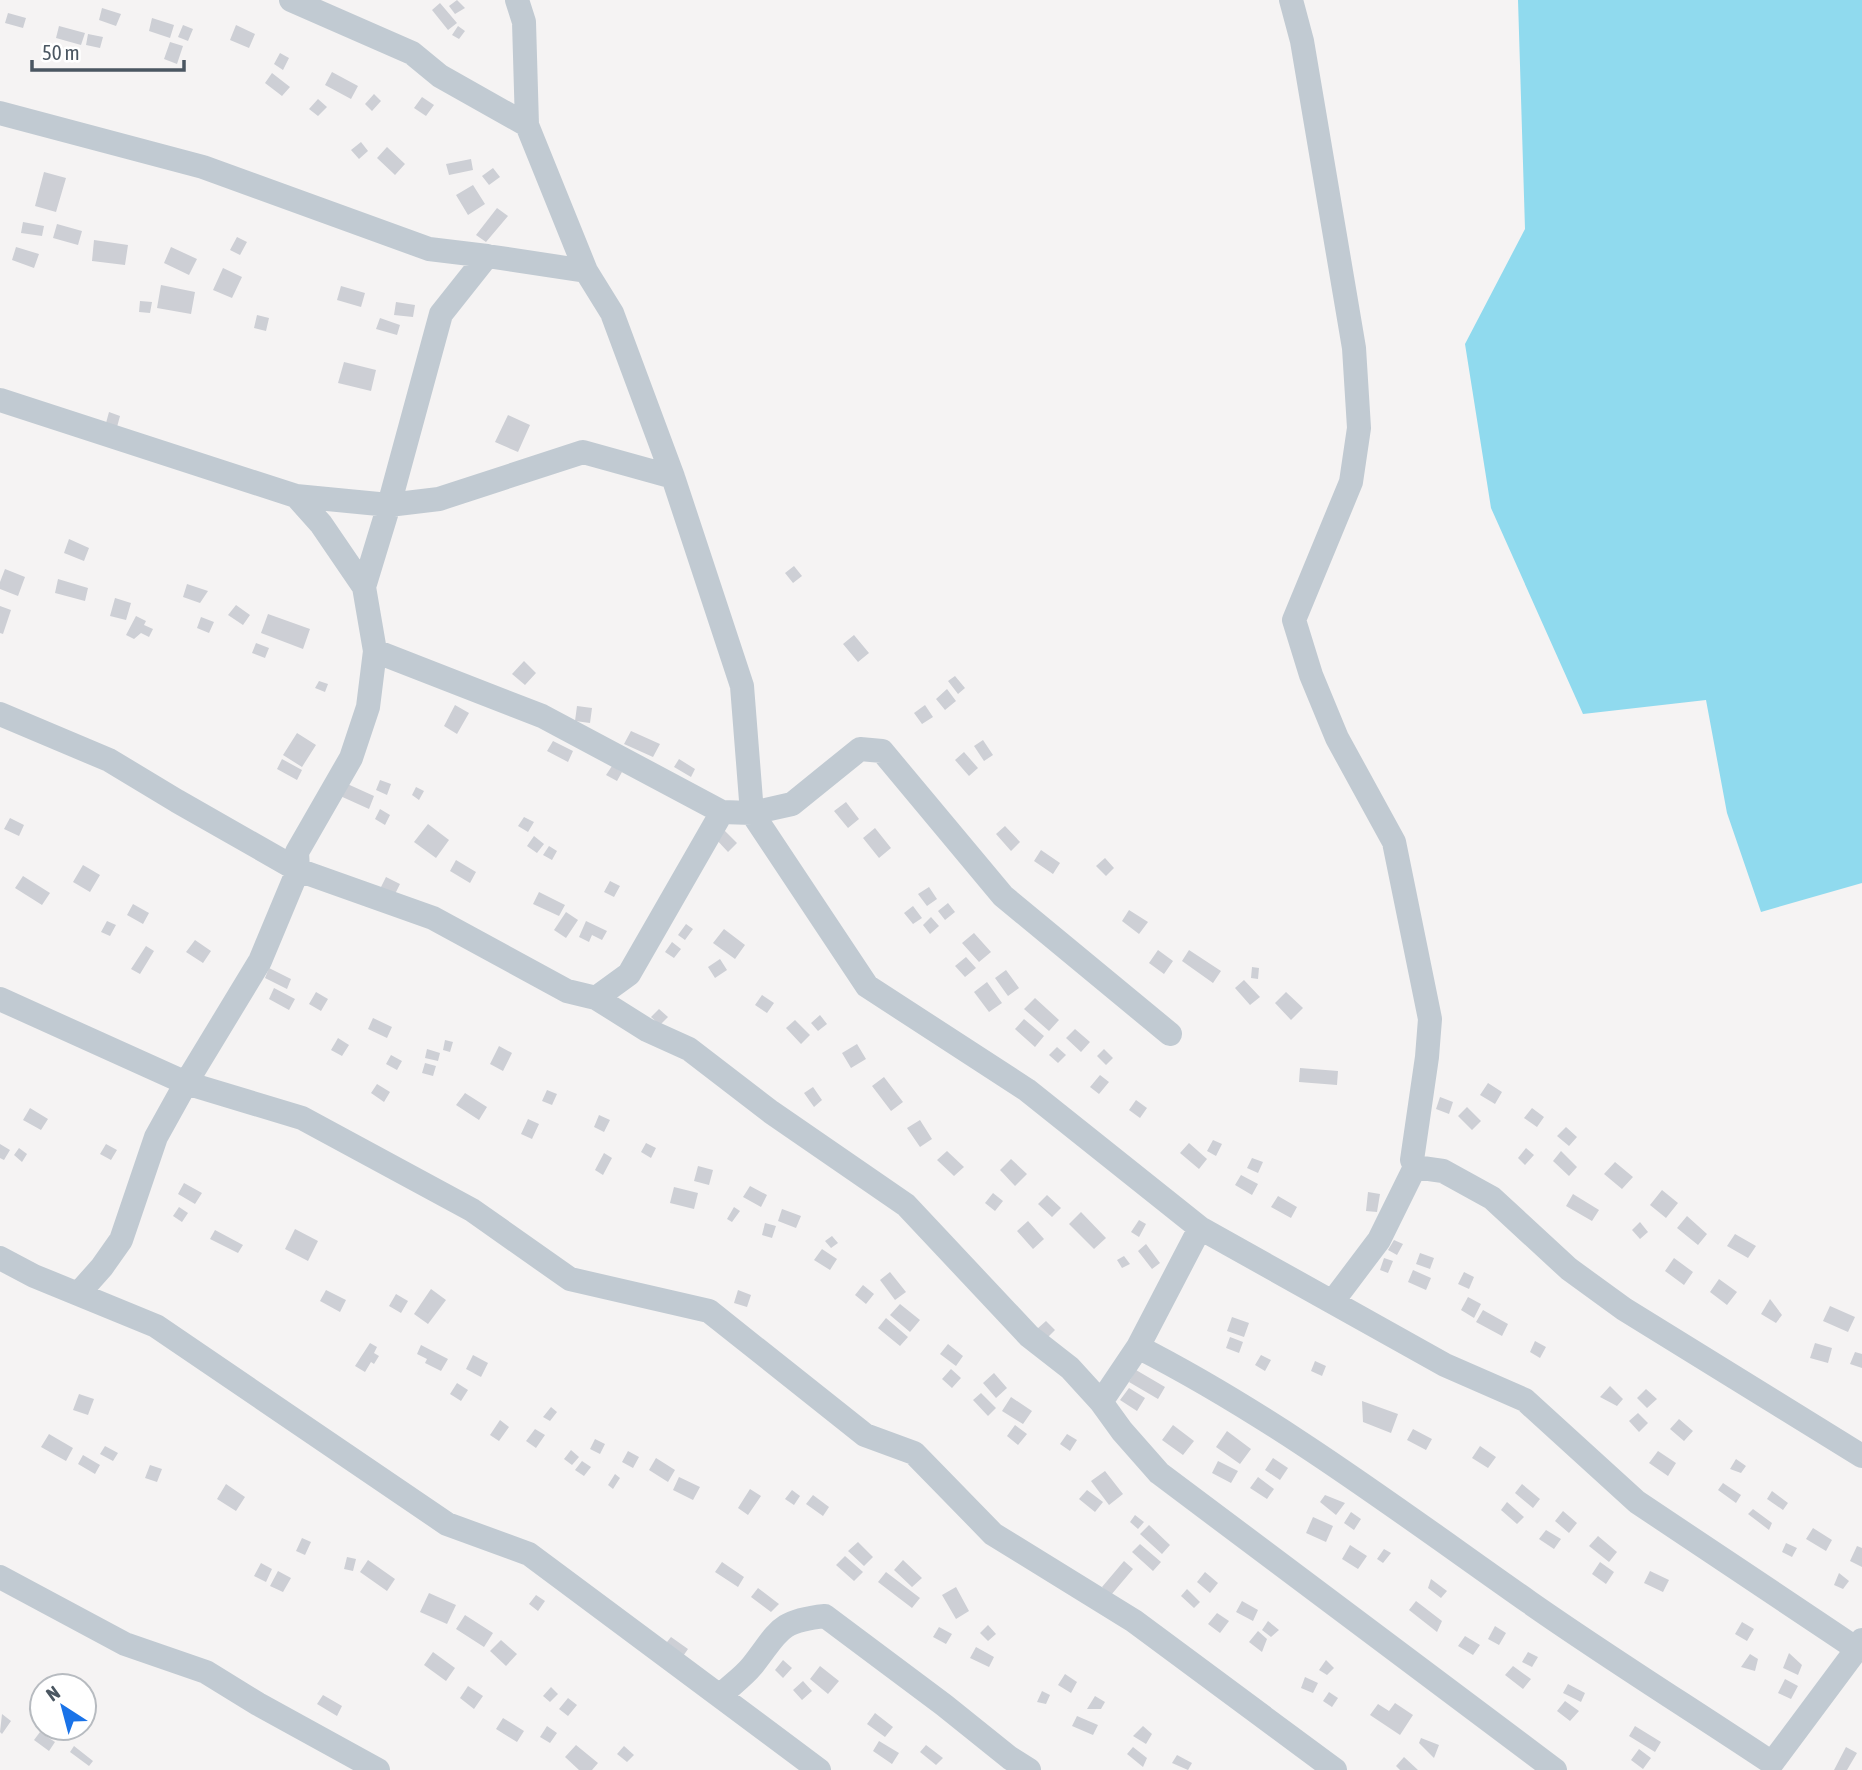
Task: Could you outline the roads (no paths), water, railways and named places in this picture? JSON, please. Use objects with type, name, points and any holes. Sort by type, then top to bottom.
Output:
[{"type":"street","points":[[291,0],[412,53],[440,76],[527,125]]},
{"type":"street","points":[[517,0],[524,22],[527,125],[586,271],[612,313],[673,477],[742,686],[752,813],[867,986],[1027,1090],[1200,1228],[1445,1365],[1525,1400],[1637,1502],[1860,1644],[1770,1766],[1531,1604],[1339,1467],[1183,1370],[1139,1347]]},
{"type":"street","points":[[1291,0],[1302,41],[1354,348],[1359,428],[1351,482],[1294,620],[1311,675],[1337,738],[1394,842],[1430,1019],[1412,1160],[1415,1167]]},
{"type":"street","points":[[0,113],[203,167],[429,249],[586,271]]},
{"type":"street","points":[[364,587],[390,505],[441,314],[487,256]]},
{"type":"street","points":[[0,400],[296,496],[390,505],[439,499],[583,452],[673,477]]},
{"type":"street","points":[[78,1294],[102,1268],[121,1240],[156,1137],[260,961],[298,870],[297,852],[351,758],[368,708],[375,651],[364,587],[321,524],[296,496]]},
{"type":"street","points":[[375,651],[542,716],[722,812],[752,813],[792,804],[860,749],[882,751],[1003,896],[1170,1034]]},
{"type":"street","points":[[0,714],[109,760],[298,870],[433,918],[567,991],[596,998],[647,1030],[689,1049],[771,1112],[906,1205],[1029,1336],[1070,1368],[1159,1473],[1555,1770]]},
{"type":"street","points":[[596,998],[629,974],[722,812]]},
{"type":"street","points":[[0,999],[186,1083],[302,1118],[472,1210],[569,1279],[709,1311],[865,1435],[914,1453],[993,1534],[1134,1621],[1335,1770]]},
{"type":"street","points":[[1333,1301],[1378,1240],[1415,1167]]},
{"type":"street","points":[[1415,1167],[1443,1171],[1492,1198],[1569,1269],[1624,1309],[1862,1456]]},
{"type":"street","points":[[1101,1402],[1139,1347],[1200,1228]]},
{"type":"street","points":[[0,1258],[34,1276],[156,1326],[447,1524],[529,1554],[819,1770]]},
{"type":"street","points":[[0,1577],[125,1644],[206,1672],[378,1770]]},
{"type":"street","points":[[720,1696],[751,1667],[769,1640],[788,1624],[801,1619],[825,1616],[1029,1770]]},
{"type":"water","points":[[1518,0],[1862,0],[1862,883],[1761,912],[1727,813],[1706,700],[1583,714],[1491,508],[1465,344],[1525,229]]}]
